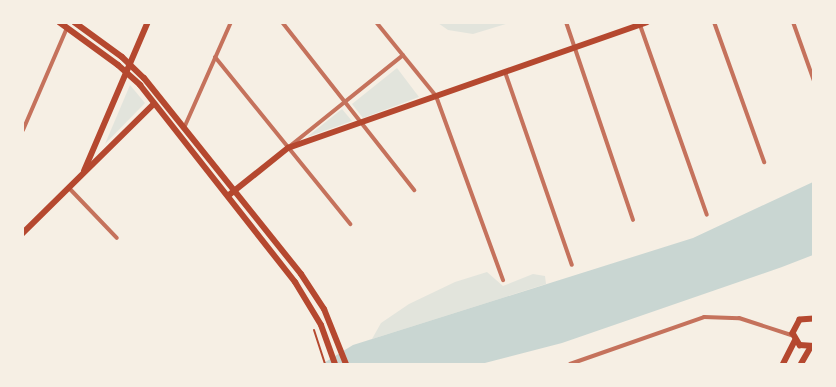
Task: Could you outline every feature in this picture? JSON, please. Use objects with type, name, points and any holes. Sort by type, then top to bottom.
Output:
[{"type":"main road","points":[[59,22],[127,72],[154,104],[295,282],[324,334],[335,364]]},
{"type":"main road","points":[[74,22],[130,64],[235,191],[311,287],[334,331],[346,364]]},
{"type":"main road","points":[[82,176],[148,22]]},
{"type":"main road","points":[[228,196],[288,148],[647,22]]},
{"type":"main road","points":[[22,234],[154,104]]},
{"type":"main road","points":[[783,364],[794,338],[795,326],[810,319],[814,312]]},
{"type":"main road","points":[[794,338],[804,347],[812,346]]},
{"type":"main road","points":[[801,364],[812,346]]},
{"type":"street","points":[[184,128],[230,22]]},
{"type":"street","points":[[282,22],[414,190]]},
{"type":"street","points":[[376,22],[436,96],[503,280]]},
{"type":"street","points":[[566,22],[632,220]]},
{"type":"street","points":[[714,22],[764,162]]},
{"type":"street","points":[[793,22],[814,81]]},
{"type":"street","points":[[639,24],[707,215]]},
{"type":"street","points":[[23,130],[67,28]]},
{"type":"street","points":[[288,148],[403,55]]},
{"type":"street","points":[[215,57],[350,224]]},
{"type":"street","points":[[505,72],[572,265]]},
{"type":"street","points":[[69,188],[117,238]]},
{"type":"street","points":[[570,364],[704,317],[739,318],[794,338]]},
{"type":"path","points":[[315,338],[325,364]]},
{"type":"shaded area","points":[[438,23],[509,23],[473,34],[448,30]]},
{"type":"shaded area","points":[[397,68],[419,97],[363,118],[352,104]]},
{"type":"shaded area","points":[[130,85],[145,103],[105,144]]},
{"type":"shaded area","points":[[342,109],[352,121],[307,137]]},
{"type":"shaded area","points":[[813,182],[813,255],[782,267],[562,343],[481,364],[322,364],[353,345],[693,238]]},
{"type":"shaded area","points":[[487,272],[503,286],[533,274],[545,276],[546,284],[372,339],[381,323],[409,304],[455,282]]}]
